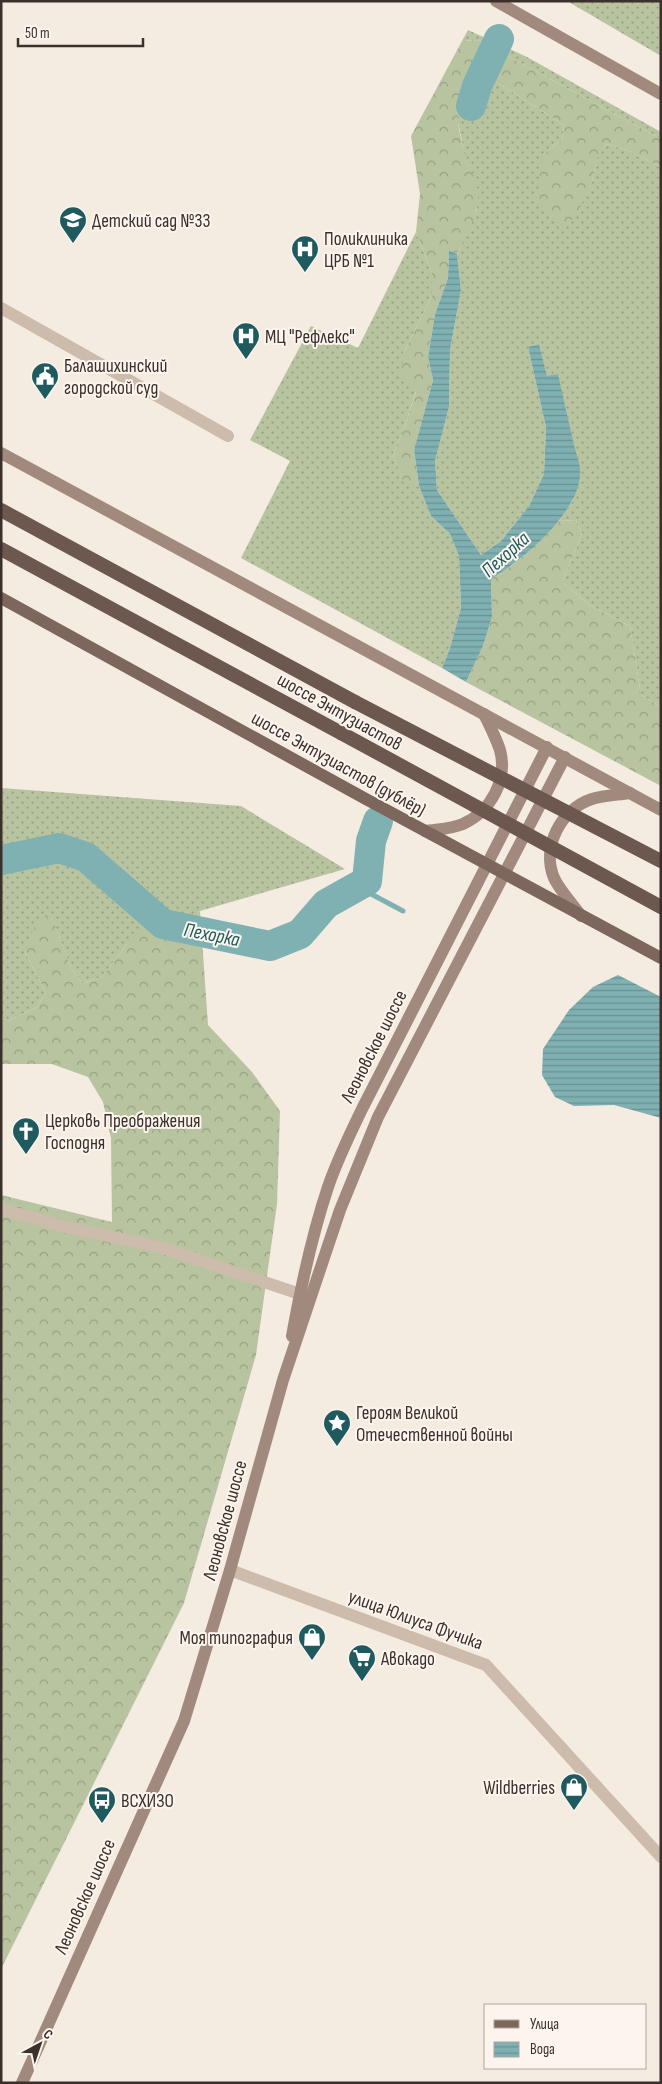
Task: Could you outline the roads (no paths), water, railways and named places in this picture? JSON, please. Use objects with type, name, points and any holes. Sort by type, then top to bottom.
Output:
[{"type":"highway","name":"шоссе Энтузиастов","points":[[1,510],[355,702],[661,861]]},
{"type":"highway","name":"шоссе Энтузиастов","points":[[1,548],[661,907]]},
{"type":"main road","points":[[496,1],[661,94]]},
{"type":"main road","points":[[1,453],[661,810]]},
{"type":"main road","name":"шоссе Энтузиастов (дублёр)","points":[[1,598],[364,798],[661,958]]},
{"type":"main road","points":[[425,831],[452,828],[467,822],[481,812],[494,795],[501,774],[501,757],[497,741],[484,714]]},
{"type":"main road","name":"Леоновское шоссе","points":[[283,1380],[300,1294],[329,1186],[344,1148],[362,1109],[547,748]]},
{"type":"main road","name":"Леоновское шоссе","points":[[22,2083],[184,1721],[230,1570],[283,1380],[340,1210],[378,1117],[565,758]]},
{"type":"main road","points":[[581,916],[554,879],[550,858],[554,836],[565,818],[581,804],[601,797],[630,793]]},
{"type":"street","points":[[1,308],[228,436]]},
{"type":"street","points":[[1,1209],[66,1227],[160,1248],[300,1294]]},
{"type":"street","name":"улица Юлиуса Фучика","points":[[230,1570],[486,1665],[661,1857]]},
{"type":"water","points":[[449,250],[457,254],[461,290],[450,350],[449,407],[435,461],[437,490],[481,555],[501,541],[529,506],[544,474],[546,427],[528,347],[539,344],[547,376],[558,374],[580,471],[578,486],[561,518],[533,547],[504,571],[491,579],[492,617],[483,646],[466,682],[442,668],[450,648],[461,608],[459,556],[450,534],[431,516],[419,486],[414,450],[433,380],[428,357],[435,314],[448,278]]},
{"type":"water","points":[[618,975],[661,997],[661,1118],[614,1105],[574,1106],[555,1097],[542,1075],[543,1049],[569,1010],[593,987]]},
{"type":"waterway","name":"Пехорка","points":[[471,106],[477,86],[499,39]]},
{"type":"waterway","name":"Пехорка","points":[[1,860],[59,848],[86,857],[163,924],[270,946],[300,934],[326,904],[367,881],[371,841],[378,821]]},
{"type":"waterway","points":[[358,887],[403,911]]},
{"type":"place","name":"Детский сад №33","points":[[73,244]]},
{"type":"place","name":"Поликлиника ЦРБ №1","points":[[305,273]]},
{"type":"place","name":"МЦ \"Рефлекс\"","points":[[246,360]]},
{"type":"place","name":"Балашихинский городской суд","points":[[45,400]]},
{"type":"place","name":"Церковь Преображения Господня","points":[[26,1155]]},
{"type":"place","name":"Героям Великой Отечественной войны","points":[[337,1447]]},
{"type":"place","name":"Моя типография","points":[[312,1661]]},
{"type":"place","name":"Авокадо","points":[[362,1682]]},
{"type":"place","name":"Wildberries","points":[[574,1811]]},
{"type":"place","name":"ВСХИЗО","points":[[102,1824]]}]
